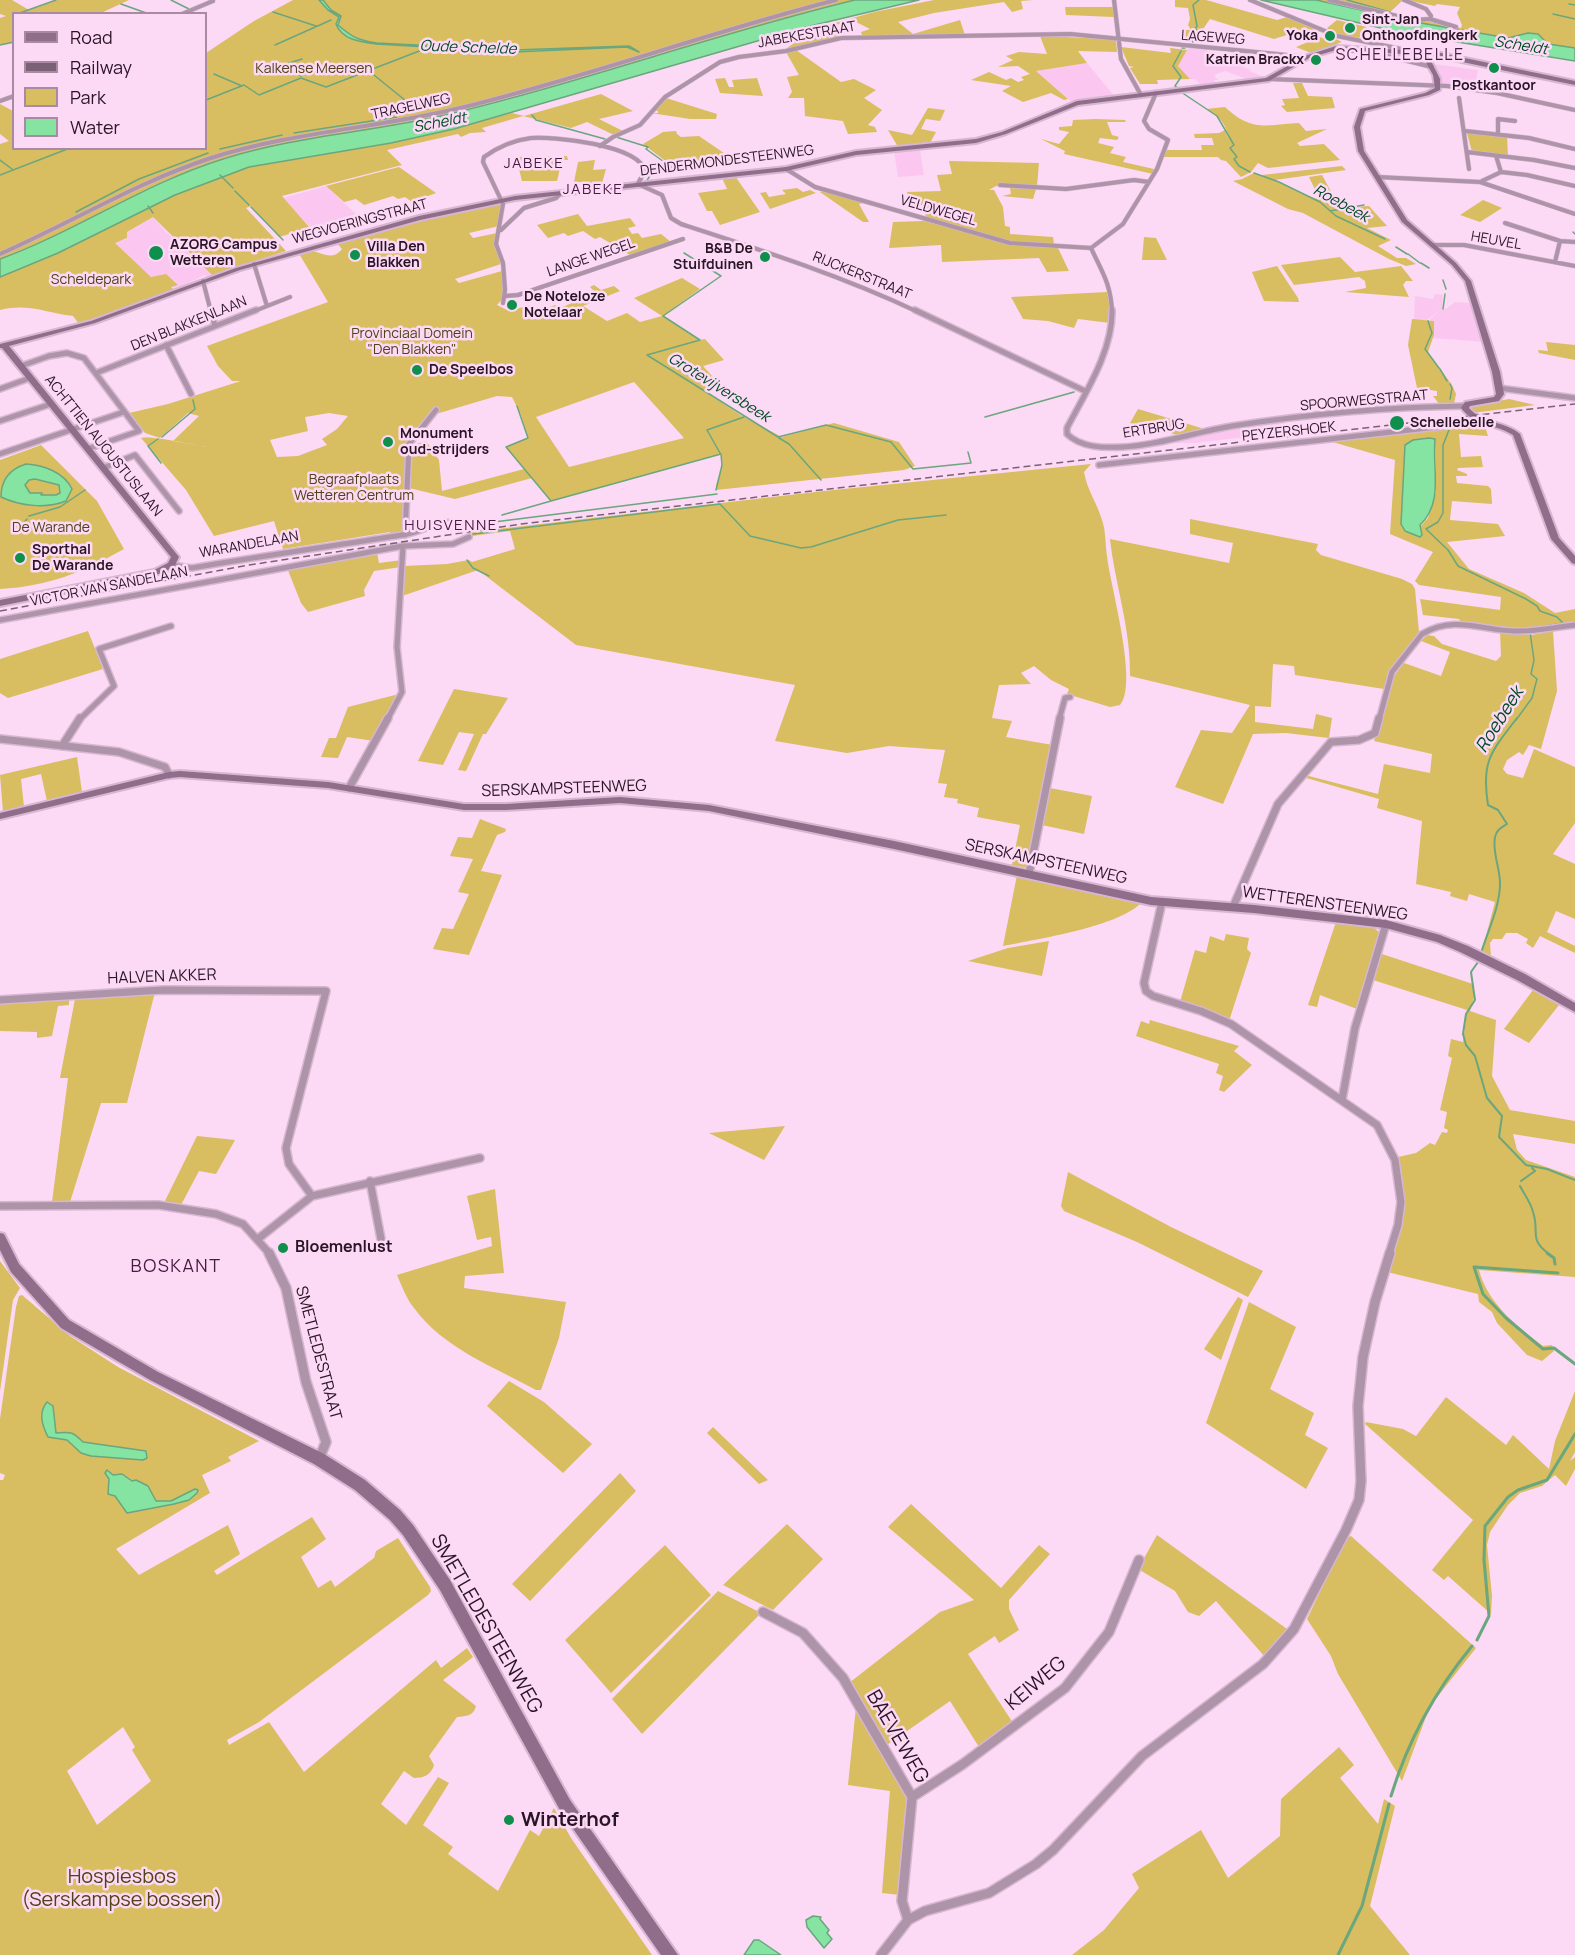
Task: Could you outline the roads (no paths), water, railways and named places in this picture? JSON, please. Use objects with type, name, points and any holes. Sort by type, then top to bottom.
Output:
[{"type":"street","name":"TRAGELWEG","points":[[0,254],[154,180],[210,158],[260,145],[412,119],[479,103],[836,0]]},
{"type":"street","points":[[1114,0],[1121,59],[1141,95]]},
{"type":"street","points":[[1250,0],[1348,39],[1479,62],[1575,83]]},
{"type":"street","points":[[1329,0],[1414,20],[1430,19],[1439,24],[1456,27]]},
{"type":"street","points":[[1404,0],[1426,9],[1431,16],[1430,19]]},
{"type":"street","points":[[187,12],[213,1]]},
{"type":"street","name":"JABEKESTRAAT","points":[[600,146],[613,137],[640,125],[651,110],[675,89],[717,63],[739,57],[781,52],[820,42],[858,36],[1070,34],[1117,39]]},
{"type":"street","name":"LAGEWEG","points":[[1117,39],[1307,57]]},
{"type":"street","points":[[1341,48],[1348,39]]},
{"type":"street","points":[[1269,79],[1307,57],[1332,49],[1422,53]]},
{"type":"street","points":[[1375,51],[1432,67]]},
{"type":"street","points":[[1422,53],[1432,67],[1439,86]]},
{"type":"street","points":[[1269,79],[1439,86],[1501,93],[1575,111]]},
{"type":"street","name":"DENDERMONDESTEENWEG","points":[[488,203],[786,169],[856,153],[960,144],[1004,133],[1077,103],[1269,79]]},
{"type":"street","points":[[1439,86],[1434,92],[1368,107],[1360,111],[1357,138],[1361,151],[1404,221],[1460,270],[1468,280],[1491,352],[1500,396],[1465,406],[1474,418],[1481,422],[1509,429],[1516,434],[1555,538],[1575,561]]},
{"type":"street","points":[[1091,248],[1123,224],[1149,182],[1168,143],[1166,138],[1149,129],[1144,121],[1156,93]]},
{"type":"street","points":[[1460,98],[1469,169]]},
{"type":"street","points":[[1498,134],[1498,119],[1515,121]]},
{"type":"street","points":[[1465,130],[1575,149]]},
{"type":"street","points":[[503,303],[505,296],[503,263],[496,244],[503,204],[483,160],[491,151],[535,138],[600,146],[640,160],[645,171],[638,185]]},
{"type":"street","points":[[1467,152],[1575,168]]},
{"type":"street","points":[[1497,156],[1501,172]]},
{"type":"street","name":"VELDWEGEL","points":[[786,169],[815,187],[1010,243],[1091,248]]},
{"type":"street","points":[[1480,182],[1501,172],[1534,176],[1575,186]]},
{"type":"street","points":[[1377,177],[1480,182],[1575,214]]},
{"type":"street","points":[[1490,179],[1494,186]]},
{"type":"street","points":[[1000,185],[1066,189],[1132,180],[1149,182]]},
{"type":"street","name":"RIJCKERSTRAAT","points":[[638,185],[662,195],[671,218],[681,224],[793,261],[876,292],[1085,391]]},
{"type":"street","points":[[498,235],[503,225],[524,208],[556,198],[561,193]]},
{"type":"street","name":"WEGVOERINGSTRAAT","points":[[3,345],[117,314],[254,264],[402,222],[488,203]]},
{"type":"street","name":"HEUVEL","points":[[1505,223],[1560,241],[1575,243]]},
{"type":"street","name":"LANGE WEGEL","points":[[505,296],[518,295],[683,239]]},
{"type":"street","points":[[1555,262],[1560,241]]},
{"type":"street","name":"HEUVEL","points":[[1432,245],[1464,245],[1575,266]]},
{"type":"street","name":"ERTBRUG","points":[[1091,248],[1106,276],[1114,316],[1103,351],[1067,428],[1067,434],[1072,439],[1115,447],[1139,445],[1266,422]]},
{"type":"street","points":[[254,264],[267,306]]},
{"type":"street","points":[[203,281],[215,326]]},
{"type":"street","name":"DEN BLAKKENLAAN","points":[[96,373],[290,297]]},
{"type":"street","name":"ACHTTIEN AUGUSTUSLAAN","points":[[3,345],[172,551],[175,557],[171,565]]},
{"type":"street","points":[[166,345],[191,394]]},
{"type":"street","points":[[21,366],[49,356],[67,353],[84,358],[139,431],[87,450]]},
{"type":"street","points":[[0,389],[30,378]]},
{"type":"street","points":[[1499,388],[1575,398]]},
{"type":"street","points":[[0,422],[51,404]]},
{"type":"street","name":"SPOORWEGSTRAAT","points":[[1266,422],[1360,411],[1465,406]]},
{"type":"street","points":[[405,535],[410,444],[436,410]]},
{"type":"street","points":[[0,447],[2,454],[124,412]]},
{"type":"street","name":"PEYZERSHOEK","points":[[1099,465],[1481,422]]},
{"type":"street","points":[[103,468],[135,455],[179,511]]},
{"type":"street","name":"WARANDELAAN","points":[[0,603],[156,572],[171,565],[192,568],[334,544],[405,535],[452,520],[468,525]]},
{"type":"street","name":"VICTOR VAN SANDELAAN","points":[[0,620],[403,546],[453,544],[469,537]]},
{"type":"street","points":[[349,788],[402,692],[397,646],[403,546]]},
{"type":"street","points":[[1233,907],[1282,797],[1331,741],[1359,740],[1375,733],[1392,672],[1422,634],[1438,626],[1460,623],[1514,631],[1575,625]]},
{"type":"street","points":[[62,746],[82,714],[114,686],[99,649],[171,626]]},
{"type":"street","points":[[1029,874],[1062,704],[1065,698],[1070,696]]},
{"type":"street","points":[[0,739],[119,752],[165,767],[169,775]]},
{"type":"street","name":"SERSKAMPSTEENWEG","points":[[0,816],[169,775],[214,776],[349,788],[414,800],[475,807],[595,800],[674,803],[873,841],[1162,902]]},
{"type":"street","points":[[881,1955],[908,1920],[925,1911],[989,1893],[1026,1872],[1053,1850],[1142,1756],[1263,1664],[1294,1629],[1359,1500],[1361,1481],[1358,1406],[1363,1357],[1375,1302],[1398,1225],[1401,1202],[1399,1172],[1383,1133],[1377,1125],[1231,1024],[1201,1011],[1153,996],[1146,991],[1144,983],[1162,902]]},
{"type":"street","name":"WETTERENSTEENWEG","points":[[1162,902],[1233,907],[1386,924],[1430,936],[1464,949],[1521,977],[1575,1008]]},
{"type":"street","points":[[1342,1100],[1355,1028],[1386,924]]},
{"type":"street","name":"HALVEN AKKER","points":[[0,1000],[176,989],[326,991],[286,1148],[289,1164],[312,1196]]},
{"type":"street","points":[[258,1238],[312,1196],[370,1181],[480,1158]]},
{"type":"street","points":[[370,1181],[381,1239]]},
{"type":"street","name":"SMETLEDESTRAAT","points":[[0,1206],[158,1205],[229,1218],[243,1224],[267,1249],[292,1310],[306,1382],[326,1442],[319,1459]]},
{"type":"street","name":"SMETLEDESTEENWEG","points":[[0,1238],[15,1268],[65,1324],[154,1376],[319,1459],[360,1485],[408,1530],[445,1585],[565,1805],[670,1955]]},
{"type":"street","name":"KEIWEG","points":[[912,1797],[963,1764],[1065,1688],[1109,1632],[1139,1560]]},
{"type":"street","name":"BAEVEWEG","points":[[763,1612],[803,1634],[843,1678],[912,1797],[902,1901],[908,1920]]},
{"type":"water","name":"Oude Schelde","points":[[319,0],[323,0],[331,10],[341,16],[338,25],[347,32],[360,39],[377,43],[514,50],[629,46],[639,52],[627,47],[514,52],[376,44],[353,39],[343,34],[336,24],[339,17]]},
{"type":"water","name":"Scheldt","points":[[855,0],[919,0],[802,28],[454,129],[391,143],[249,167],[175,195],[58,253],[0,277],[0,259],[56,235],[166,181],[223,159],[306,139],[390,126],[497,102],[752,27]]},
{"type":"water","name":"Scheldt","points":[[1261,0],[1316,0],[1415,22],[1508,38],[1528,33],[1538,34],[1548,44],[1575,48],[1575,61],[1402,33]]},
{"type":"water","points":[[1435,439],[1435,496],[1427,516],[1420,525],[1422,535],[1420,537],[1405,531],[1401,524],[1405,445],[1413,440]]},
{"type":"water","points":[[26,464],[39,466],[52,470],[64,478],[72,489],[66,501],[50,505],[33,505],[16,503],[1,497],[5,480],[20,466]],"holes":[[[35,479],[59,485],[60,493],[56,495],[30,493],[25,485],[29,480]]]},
{"type":"water","points":[[47,1402],[53,1406],[56,1433],[71,1433],[83,1442],[146,1451],[147,1458],[143,1460],[91,1456],[81,1453],[67,1440],[48,1437],[42,1419]]},
{"type":"water","points":[[107,1470],[113,1475],[122,1474],[132,1481],[136,1480],[148,1486],[156,1501],[171,1501],[195,1489],[198,1490],[189,1500],[127,1513],[115,1496],[108,1494],[109,1479],[105,1473]]},
{"type":"water","points":[[813,1916],[821,1917],[820,1919],[829,1930],[827,1933],[832,1939],[824,1948],[807,1927],[806,1920]]},
{"type":"water","points":[[754,1940],[759,1940],[781,1955],[744,1955]]},
{"type":"waterway","points":[[23,12],[56,0]]},
{"type":"waterway","points":[[171,0],[189,9]]},
{"type":"waterway","name":"Roebeek","points":[[1193,42],[1190,38],[1196,38],[1192,33],[1201,32],[1195,29],[1197,26],[1193,5],[1199,0]]},
{"type":"waterway","points":[[1347,0],[1390,12]]},
{"type":"waterway","points":[[121,4],[143,12]]},
{"type":"waterway","points":[[1569,4],[1575,5]]},
{"type":"waterway","points":[[273,12],[316,26]]},
{"type":"waterway","points":[[1553,14],[1575,19]]},
{"type":"waterway","points":[[275,45],[331,20]]},
{"type":"waterway","points":[[0,45],[12,42]]},
{"type":"waterway","name":"Oude Schelde","points":[[242,86],[244,85],[259,95],[301,78],[326,87],[427,48]]},
{"type":"waterway","name":"Roebeek","points":[[1178,88],[1175,86],[1181,77],[1173,66],[1181,51]]},
{"type":"waterway","points":[[301,76],[283,65],[302,59]]},
{"type":"waterway","name":"Scheldt","points":[[369,71],[406,101],[412,112]]},
{"type":"waterway","points":[[214,74],[242,86]]},
{"type":"waterway","points":[[207,100],[242,86]]},
{"type":"waterway","name":"Roebeek","points":[[1181,92],[1217,116],[1234,145],[1230,148],[1237,157],[1234,159],[1239,166],[1250,172]]},
{"type":"waterway","name":"Grotevijversbeek","points":[[532,115],[536,120],[605,139]]},
{"type":"waterway","points":[[294,133],[397,117]]},
{"type":"waterway","points":[[220,149],[282,135]]},
{"type":"waterway","name":"Grotevijversbeek","points":[[616,137],[648,147],[646,149],[674,169]]},
{"type":"waterway","points":[[0,175],[65,150]]},
{"type":"waterway","points":[[76,212],[139,179],[208,153]]},
{"type":"waterway","points":[[0,160],[12,169]]},
{"type":"waterway","name":"Grotevijversbeek","points":[[646,182],[651,174],[663,171]]},
{"type":"waterway","name":"Roebeek","points":[[1254,173],[1279,182],[1320,202],[1330,211]]},
{"type":"waterway","points":[[220,175],[233,188]]},
{"type":"waterway","points":[[235,191],[249,205]]},
{"type":"waterway","points":[[1330,211],[1364,205]]},
{"type":"waterway","points":[[148,206],[153,213]]},
{"type":"waterway","points":[[251,207],[283,240]]},
{"type":"waterway","name":"Roebeek","points":[[1330,211],[1336,216],[1385,239]]},
{"type":"waterway","name":"Roebeek","points":[[1396,247],[1407,254]]},
{"type":"waterway","name":"Grotevijversbeek","points":[[684,253],[721,276],[663,316],[700,340],[647,355],[778,437],[826,425],[891,442],[913,469],[971,463],[968,452]]},
{"type":"waterway","name":"Roebeek","points":[[1408,254],[1420,263]]},
{"type":"waterway","name":"Roebeek","points":[[1421,263],[1429,268]]},
{"type":"waterway","name":"Roebeek","points":[[1443,280],[1446,289]]},
{"type":"waterway","name":"Roebeek","points":[[1443,309],[1445,294]]},
{"type":"waterway","name":"Roebeek","points":[[1428,321],[1432,333],[1425,349],[1439,368]]},
{"type":"waterway","name":"Roebeek","points":[[1440,369],[1447,381]]},
{"type":"waterway","name":"Roebeek","points":[[1450,384],[1452,388],[1450,399]]},
{"type":"waterway","points":[[985,417],[1074,392]]},
{"type":"waterway","points":[[162,437],[195,409],[193,400]]},
{"type":"waterway","points":[[517,406],[528,438],[506,447],[551,501]]},
{"type":"waterway","points":[[720,453],[707,430],[744,417]]},
{"type":"waterway","name":"Roebeek","points":[[1449,430],[1443,445],[1443,513],[1438,522],[1426,529],[1448,550],[1458,566],[1526,599],[1537,606],[1540,611],[1557,617],[1563,623],[1528,629]]},
{"type":"waterway","name":"Grotevijversbeek","points":[[779,438],[789,444],[821,480]]},
{"type":"waterway","points":[[158,439],[148,446],[161,463]]},
{"type":"waterway","points":[[551,501],[721,454],[722,465],[716,490]]},
{"type":"waterway","points":[[29,516],[60,507],[85,490]]},
{"type":"waterway","points":[[478,524],[717,494]]},
{"type":"waterway","points":[[502,515],[551,501]]},
{"type":"waterway","points":[[473,534],[720,504],[750,536],[801,548],[811,547],[898,520],[946,515]]},
{"type":"waterway","points":[[20,527],[27,519]]},
{"type":"waterway","points":[[467,560],[473,568],[489,576]]},
{"type":"waterway","name":"Roebeek","points":[[1516,720],[1532,698],[1537,679],[1531,674],[1534,660],[1530,632]]},
{"type":"waterway","name":"Roebeek","points":[[1482,950],[1500,892],[1495,837],[1498,830],[1507,824],[1498,810],[1488,805],[1487,767],[1495,749],[1517,718]]},
{"type":"waterway","name":"Roebeek","points":[[1478,962],[1471,972],[1475,1000],[1466,1014],[1463,1034],[1466,1045],[1475,1056],[1487,1098],[1502,1116],[1499,1137],[1526,1165],[1547,1169],[1575,1180]]},
{"type":"waterway","points":[[1521,1181],[1535,1171],[1532,1168]]},
{"type":"waterway","points":[[1520,1186],[1532,1209],[1539,1244],[1549,1254]]},
{"type":"waterway","points":[[1547,1253],[1554,1258],[1555,1264]]},
{"type":"waterway","points":[[1558,1273],[1474,1267],[1483,1294],[1506,1318],[1543,1349],[1554,1348],[1575,1364]]},
{"type":"waterway","points":[[1477,1640],[1489,1616],[1484,1560],[1485,1526],[1508,1497],[1518,1490],[1547,1480],[1575,1434]]},
{"type":"waterway","points":[[1391,1796],[1406,1755],[1424,1717],[1446,1681],[1472,1646]]},
{"type":"waterway","points":[[1338,1955],[1362,1906],[1389,1804]]},
{"type":"railway","points":[[0,611],[249,565],[521,524],[1575,404]]},
{"type":"place","name":"Sint-Jan Onthoofdingkerk","points":[[1350,28]]},
{"type":"place","name":"Yoka","points":[[1330,36]]},
{"type":"place","name":"Katrien Brackx","points":[[1316,60]]},
{"type":"place","name":"Postkantoor","points":[[1494,68]]},
{"type":"place","name":"AZORG Campus Wetteren","points":[[156,253]]},
{"type":"place","name":"Villa Den Blakken","points":[[355,255]]},
{"type":"place","name":"B&B De Stuifduinen","points":[[765,257]]},
{"type":"place","name":"De Noteloze Notelaar","points":[[512,305]]},
{"type":"place","name":"De Speelbos","points":[[417,370]]},
{"type":"place","name":"Schellebelle","points":[[1397,423]]},
{"type":"place","name":"Monument oud-strijders","points":[[388,442]]},
{"type":"place","name":"Sporthal De Warande","points":[[20,558]]},
{"type":"place","name":"Bloemenlust","points":[[283,1248]]},
{"type":"place","name":"Winterhof","points":[[509,1820]]},
{"type":"district","name":"SCHELLEBELLE","points":[[1400,56]]},
{"type":"district","name":"JABEKE","points":[[534,164]]},
{"type":"district","name":"JABEKE","points":[[593,190]]},
{"type":"district","name":"HUISVENNE","points":[[451,526]]},
{"type":"district","name":"BOSKANT","points":[[176,1267]]},
{"type":"park label","name":"Kalkense Meersen","points":[[314,69]]},
{"type":"park label","name":"Scheldepark","points":[[91,280]]},
{"type":"park label","name":"Provinciaal Domein \"Den Blakken\"","points":[[412,342]]},
{"type":"park label","name":"Begraafplaats Wetteren Centrum","points":[[354,488]]},
{"type":"park label","name":"De Warande","points":[[51,528]]},
{"type":"park label","name":"Hospiesbos (Serskampse bossen)","points":[[122,1888]]}]
